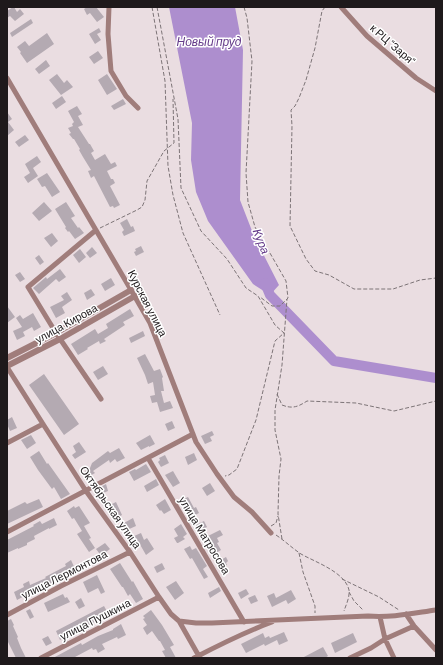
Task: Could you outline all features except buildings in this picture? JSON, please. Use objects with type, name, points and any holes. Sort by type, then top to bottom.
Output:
[{"type":"street","points":[[109,7],[108,34],[111,70],[126,96],[138,108]]},
{"type":"street","name":"к РЦ \"Заря\"","points":[[341,7],[367,36],[416,78],[436,91]]},
{"type":"street","name":"Курская улица","points":[[7,78],[150,323],[196,442],[234,497],[252,512],[272,533]]},
{"type":"street","points":[[96,230],[28,287],[56,333],[101,399]]},
{"type":"street","name":"улица Кирова","points":[[7,358],[56,333],[131,290]]},
{"type":"street","name":"улица Кирова","points":[[7,366],[60,339],[134,296]]},
{"type":"street","name":"Октябрьская улица","points":[[7,366],[86,491],[130,552],[171,614],[179,621],[198,657]]},
{"type":"street","points":[[7,443],[43,424]]},
{"type":"street","points":[[7,532],[192,434]]},
{"type":"street","name":"улица Матросова","points":[[148,458],[244,622]]},
{"type":"street","name":"улица Лермонтова","points":[[7,615],[130,552]]},
{"type":"street","name":"улица Пушкина","points":[[41,658],[159,597]]},
{"type":"street","points":[[179,621],[196,623],[368,616],[380,617],[436,610]]},
{"type":"street","points":[[406,614],[414,626],[436,650]]},
{"type":"street","points":[[380,617],[385,639],[394,658]]},
{"type":"street","points":[[198,657],[225,642],[277,620]]},
{"type":"street","points":[[350,658],[371,648],[385,639],[414,626]]},
{"type":"path","points":[[152,7],[165,81],[168,166],[173,195],[183,233],[220,315]]},
{"type":"path","points":[[157,7],[178,118],[182,188],[201,231],[227,259],[246,288],[272,306],[280,306],[288,298]]},
{"type":"path","points":[[244,7],[247,18],[252,61],[246,172],[248,202],[255,227],[286,281],[288,298],[282,365],[275,410],[275,430],[281,459],[278,490],[278,514],[282,539]]},
{"type":"path","points":[[325,7],[322,11],[315,48],[306,80],[299,98],[291,110],[290,226],[306,259],[315,271],[329,275],[354,289],[393,289],[420,280],[436,278]]},
{"type":"path","points":[[96,230],[142,207],[145,200],[146,181],[164,151],[174,143],[173,96]]},
{"type":"path","points":[[258,296],[275,325],[284,333]]},
{"type":"path","points":[[220,478],[229,475],[237,469],[256,420],[275,341],[284,333]]},
{"type":"path","points":[[277,394],[282,404],[289,407],[301,405],[307,401],[356,403],[394,410],[436,401]]},
{"type":"path","points":[[265,526],[272,526],[276,523],[278,514]]},
{"type":"path","points":[[272,533],[299,552],[334,571],[342,578],[354,601],[368,616]]},
{"type":"path","points":[[299,552],[303,572],[315,606],[314,618]]},
{"type":"path","points":[[342,578],[379,597],[406,614]]},
{"type":"path","points":[[341,617],[348,601],[349,592]]},
{"type":"water","name":"Новый пруд","points":[[169,7],[235,7],[243,50],[240,200],[254,236],[279,285],[270,295],[253,284],[208,221],[196,192],[191,160],[192,123]]},
{"type":"waterway","name":"Кура","points":[[265,283],[270,295],[334,361],[436,378]]}]
